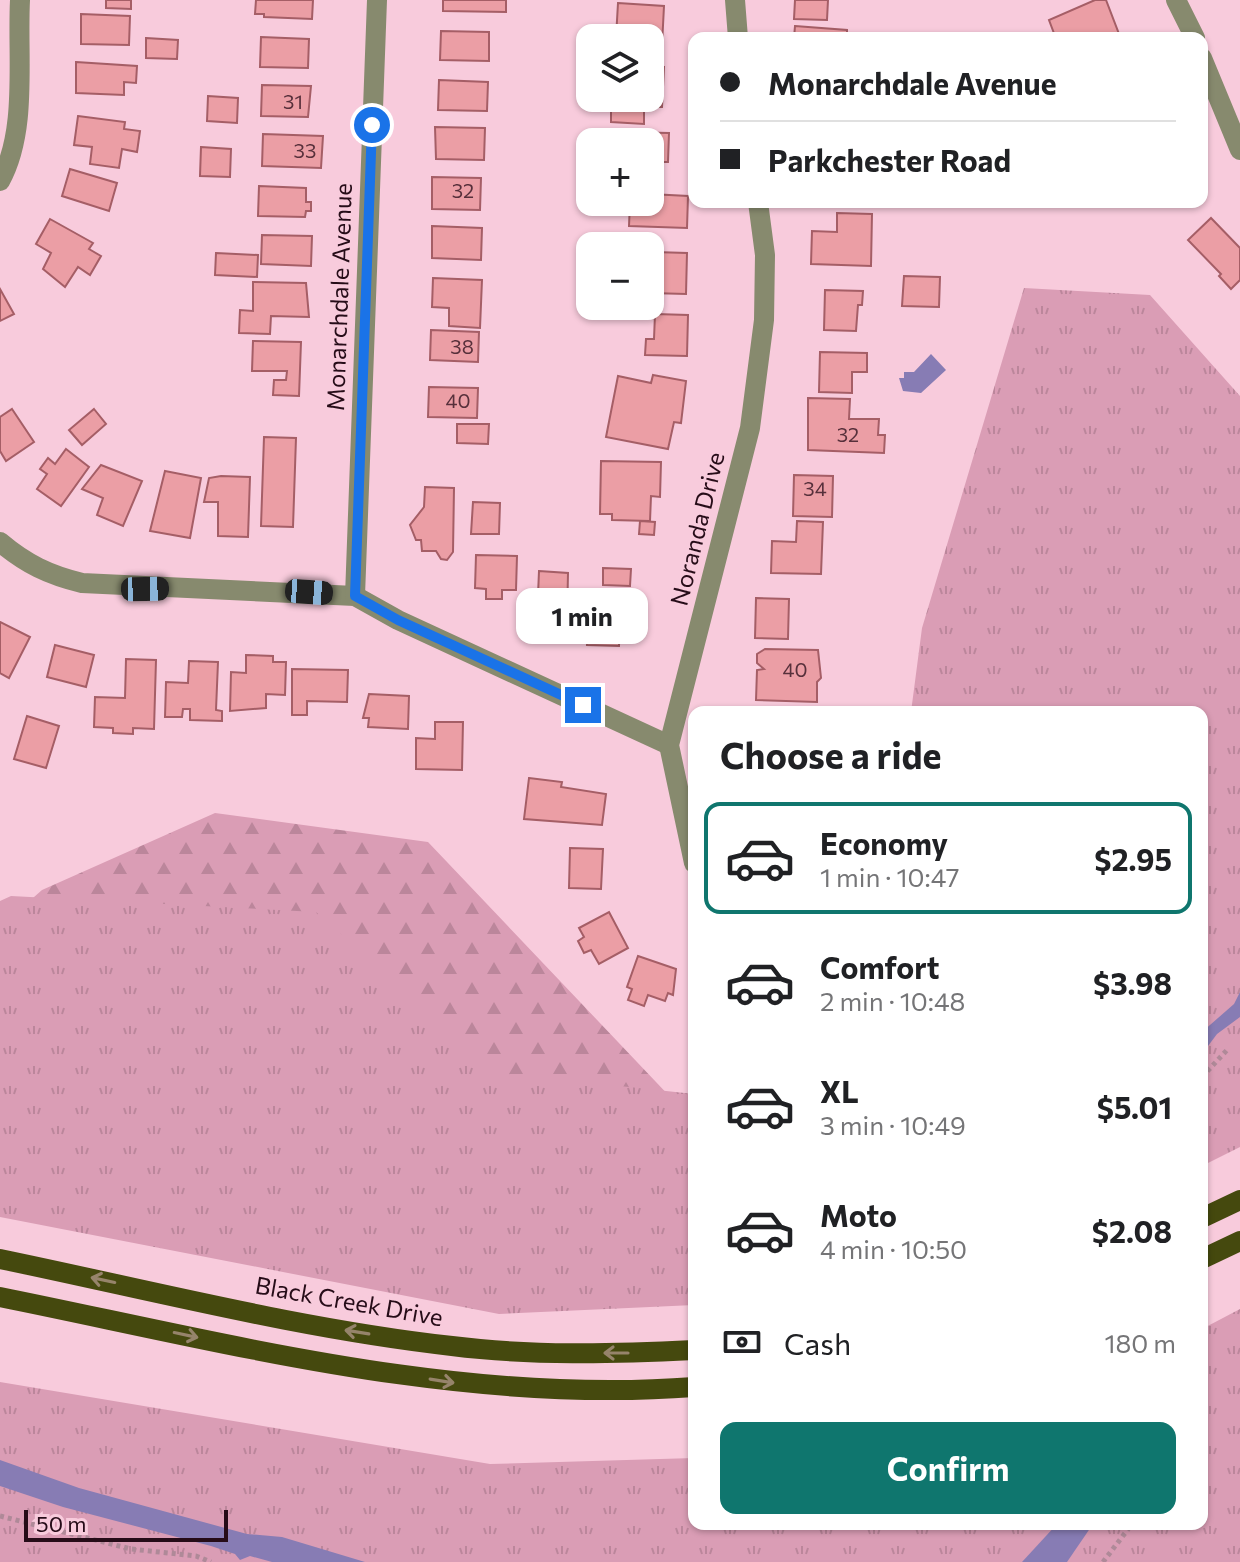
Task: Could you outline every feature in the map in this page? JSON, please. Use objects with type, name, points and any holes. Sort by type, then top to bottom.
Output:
[{"type":"main road","points":[[1208,1215],[1240,1200]]},
{"type":"main road","points":[[1208,1256],[1240,1241]]},
{"type":"main road","name":"Black Creek Drive","points":[[0,1259],[345,1330],[454,1347],[617,1354],[688,1350]]},
{"type":"main road","points":[[0,1297],[330,1364],[459,1383],[594,1390],[688,1387]]},
{"type":"street","points":[[0,181],[11,162],[18,130],[20,0]]},
{"type":"street","name":"Monarchdale Avenue","points":[[355,596],[377,0]]},
{"type":"street","points":[[735,0],[738,32]]},
{"type":"street","points":[[1176,0],[1192,32]]},
{"type":"street","points":[[1208,73],[1240,150]]},
{"type":"street","name":"Noranda Drive","points":[[688,835],[669,745],[750,428],[764,320],[765,255],[759,208]]},
{"type":"street","points":[[0,542],[21,560],[50,575],[82,583],[145,589],[355,596],[398,620],[669,745]]},
{"type":"path","points":[[1208,1071],[1227,1050]]},
{"type":"path","points":[[0,1516],[131,1549],[196,1556],[211,1562]]},
{"type":"path","points":[[1103,1562],[1127,1530]]},
{"type":"green space","points":[[1024,288],[1150,295],[1240,396],[1240,1147],[1208,1163],[1208,706],[912,706],[922,628]]},
{"type":"green space","points":[[215,813],[428,842],[688,1116],[688,1303],[614,1256],[0,927],[42,890]]},
{"type":"green space","points":[[11,896],[316,912],[498,1073],[688,1093],[688,1305],[499,1314],[0,1217],[0,901]]},
{"type":"green space","points":[[1240,1309],[1240,1562],[0,1562],[0,1382],[490,1464],[688,1458],[688,1530],[1208,1530],[1208,1326]]},
{"type":"shaded area","points":[[931,354],[946,370],[921,393],[903,391],[899,378],[904,378],[904,372],[914,372]]},
{"type":"shaded area","points":[[1240,992],[1240,1017],[1217,1034],[1208,1046],[1208,1027],[1234,1004]]},
{"type":"shaded area","points":[[0,1460],[79,1488],[247,1534],[282,1537],[365,1562],[272,1562],[250,1556],[240,1560],[235,1554],[211,1546],[63,1507],[0,1486]]},
{"type":"shaded area","points":[[1051,1530],[1089,1530],[1067,1562],[1022,1562]]},
{"type":"building","points":[[106,0],[131,0],[131,9],[106,8]]},
{"type":"building","points":[[256,0],[313,0],[312,19],[255,14]]},
{"type":"building","points":[[443,0],[506,0],[506,12],[443,11]]},
{"type":"building","points":[[795,0],[828,0],[827,20],[794,19]]},
{"type":"building","points":[[1095,0],[1106,0],[1118,32],[1054,32],[1049,20]]},
{"type":"building","points":[[618,3],[664,6],[663,24],[617,24]]},
{"type":"building","points":[[81,14],[130,16],[129,45],[81,44]]},
{"type":"building","points":[[795,26],[847,30],[847,32],[794,32]]},
{"type":"building","points":[[441,31],[489,32],[489,61],[440,60]]},
{"type":"building","points":[[261,37],[309,39],[308,68],[260,67]]},
{"type":"building","points":[[146,38],[178,40],[177,59],[146,58]]},
{"type":"building","points":[[76,62],[137,66],[136,83],[124,82],[124,95],[76,93]]},
{"type":"building","points":[[439,80],[488,82],[487,111],[438,110]]},
{"type":"building","points":[[262,85],[311,86],[308,117],[261,116]]},
{"type":"building","points":[[208,96],[238,98],[237,123],[207,121]]},
{"type":"building","points":[[611,112],[644,112],[644,124],[611,122]]},
{"type":"building","points":[[78,116],[125,122],[124,129],[140,131],[137,152],[122,149],[119,168],[90,164],[92,147],[74,145]]},
{"type":"building","points":[[435,127],[485,128],[484,160],[436,159]]},
{"type":"building","points":[[664,133],[669,133],[668,162],[664,162]]},
{"type":"building","points":[[263,134],[323,136],[321,168],[262,166]]},
{"type":"building","points":[[201,147],[231,149],[230,177],[200,176]]},
{"type":"building","points":[[70,169],[117,183],[109,211],[62,196]]},
{"type":"building","points":[[432,177],[481,178],[480,210],[432,209]]},
{"type":"building","points":[[259,186],[306,188],[306,202],[311,202],[311,211],[306,211],[305,217],[258,216]]},
{"type":"building","points":[[664,195],[688,196],[687,228],[629,226],[629,216],[664,216]]},
{"type":"building","points":[[837,213],[872,214],[871,266],[811,264],[812,231],[837,232]]},
{"type":"building","points":[[1211,218],[1240,248],[1240,280],[1231,289],[1188,240]]},
{"type":"building","points":[[50,219],[93,243],[89,249],[101,256],[90,275],[78,267],[65,287],[43,269],[51,253],[36,244]]},
{"type":"building","points":[[432,226],[482,228],[481,260],[432,258]]},
{"type":"building","points":[[262,235],[312,236],[311,266],[261,264]]},
{"type":"building","points":[[664,252],[687,253],[686,294],[664,293]]},
{"type":"building","points":[[216,253],[258,255],[257,277],[215,275]]},
{"type":"building","points":[[904,276],[940,277],[939,307],[902,306]]},
{"type":"building","points":[[433,278],[482,280],[480,328],[449,326],[449,308],[432,307]]},
{"type":"building","points":[[253,282],[306,283],[309,317],[271,316],[270,334],[239,333],[240,310],[253,311]]},
{"type":"building","points":[[0,289],[14,314],[0,321]]},
{"type":"building","points":[[825,290],[863,291],[862,305],[858,305],[856,331],[824,330]]},
{"type":"building","points":[[664,314],[688,315],[687,356],[645,355],[646,339],[654,339],[655,320],[664,320]]},
{"type":"building","points":[[431,330],[479,332],[478,362],[430,360]]},
{"type":"building","points":[[253,341],[301,342],[299,396],[273,395],[274,380],[286,380],[287,371],[252,371]]},
{"type":"building","points":[[820,352],[867,353],[867,372],[852,372],[852,393],[819,392]]},
{"type":"building","points":[[653,375],[686,381],[681,423],[674,422],[668,449],[606,437],[618,376],[651,383]]},
{"type":"building","points":[[429,387],[478,388],[477,418],[428,417]]},
{"type":"building","points":[[808,398],[850,399],[849,419],[879,419],[878,435],[885,435],[884,453],[808,450]]},
{"type":"building","points":[[12,409],[34,442],[6,461],[0,451],[0,417]]},
{"type":"building","points":[[94,409],[106,424],[82,445],[69,430]]},
{"type":"building","points":[[457,424],[489,424],[488,444],[457,443]]},
{"type":"building","points":[[264,437],[296,438],[293,527],[261,526]]},
{"type":"building","points":[[66,449],[89,467],[61,506],[37,489],[47,474],[40,469],[48,458],[55,464]]},
{"type":"building","points":[[601,461],[661,462],[660,497],[651,496],[650,521],[612,520],[612,514],[600,514]]},
{"type":"building","points":[[101,465],[142,481],[123,526],[97,515],[103,498],[82,489]]},
{"type":"building","points":[[165,471],[201,478],[190,538],[150,531]]},
{"type":"building","points":[[794,475],[833,476],[832,517],[793,516]]},
{"type":"building","points":[[250,477],[248,537],[218,536],[218,502],[204,502],[209,478]]},
{"type":"building","points":[[425,487],[454,488],[453,552],[447,560],[441,559],[436,551],[422,551],[421,540],[416,540],[410,525],[424,507]]},
{"type":"building","points":[[473,502],[500,503],[499,534],[471,534]]},
{"type":"building","points":[[640,521],[655,522],[654,535],[639,534]]},
{"type":"building","points":[[797,521],[823,522],[821,574],[771,573],[772,541],[796,542]]},
{"type":"building","points":[[476,555],[517,556],[516,590],[502,590],[502,599],[486,599],[486,589],[475,588]]},
{"type":"building","points":[[603,568],[631,569],[630,586],[603,585]]},
{"type":"building","points":[[539,571],[568,573],[567,621],[537,619]]},
{"type":"building","points":[[589,596],[621,597],[619,646],[587,645]]},
{"type":"building","points":[[756,598],[789,599],[788,639],[755,638]]},
{"type":"building","points":[[0,622],[30,637],[9,678],[0,673]]},
{"type":"building","points":[[55,645],[94,655],[86,687],[47,677]]},
{"type":"building","points":[[765,649],[818,650],[821,678],[817,682],[817,702],[756,700],[757,670],[764,669],[757,663],[757,654]]},
{"type":"building","points":[[246,655],[273,656],[273,662],[286,662],[285,695],[266,694],[266,708],[230,711],[231,672],[246,673]]},
{"type":"building","points":[[126,659],[156,660],[154,729],[133,728],[133,734],[113,733],[113,728],[94,727],[95,697],[125,698]]},
{"type":"building","points":[[189,661],[218,662],[216,710],[222,711],[222,721],[190,720],[190,709],[183,709],[182,717],[165,717],[166,682],[188,683]]},
{"type":"building","points":[[292,669],[348,670],[347,702],[307,701],[307,715],[292,715]]},
{"type":"building","points":[[369,694],[409,696],[408,729],[368,727],[369,718],[363,718]]},
{"type":"building","points":[[27,716],[59,726],[46,768],[14,759]]},
{"type":"building","points":[[435,722],[463,722],[462,770],[416,769],[416,738],[435,739]]},
{"type":"building","points":[[529,778],[562,782],[561,787],[606,794],[602,825],[524,819]]},
{"type":"building","points":[[570,848],[603,849],[601,889],[569,888]]},
{"type":"building","points":[[609,912],[628,948],[599,964],[591,950],[584,953],[578,941],[584,937],[579,928]]},
{"type":"building","points":[[638,956],[676,969],[673,995],[668,993],[665,1001],[648,995],[644,1006],[628,1000],[632,989],[627,987]]},
{"type":"route","points":[[372,125],[355,596],[398,620],[583,705]]}]
